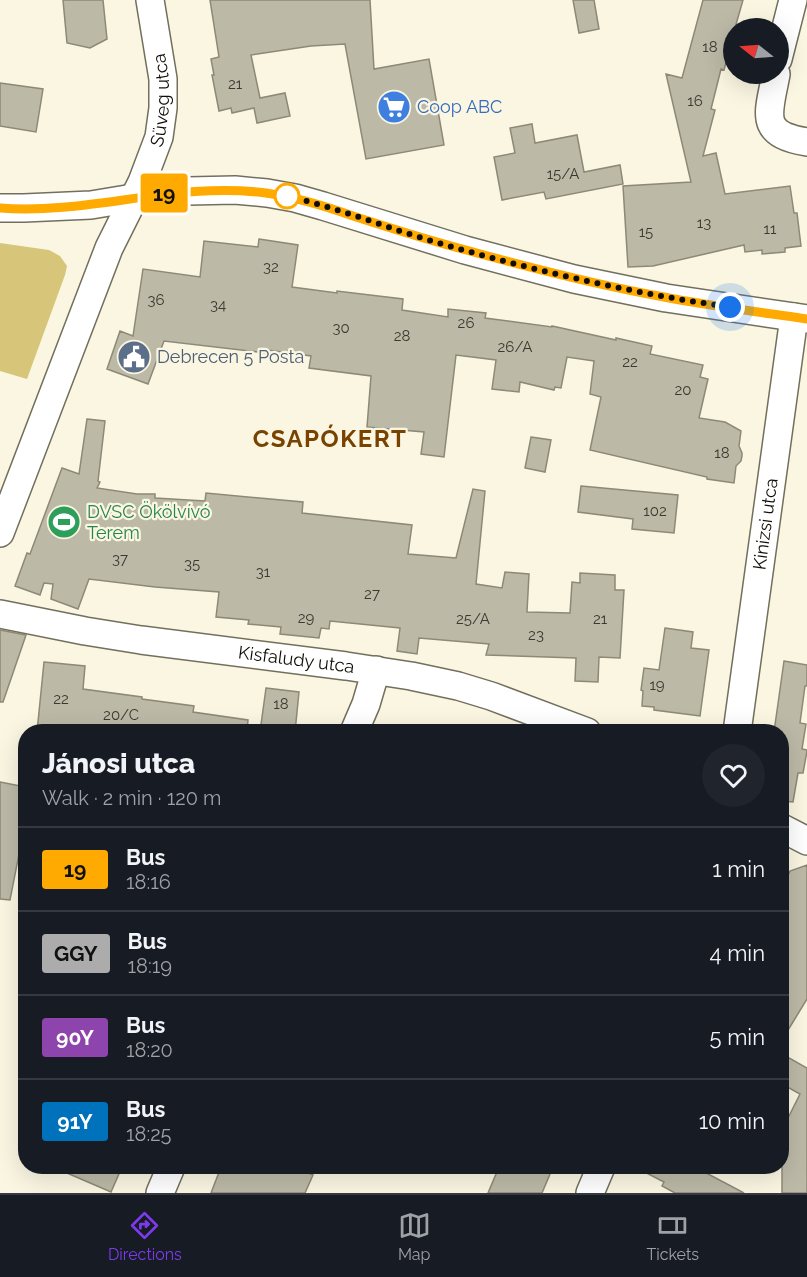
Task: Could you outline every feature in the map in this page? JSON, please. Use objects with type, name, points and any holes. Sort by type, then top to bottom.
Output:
[{"type":"street","name":"Süveg utca","points":[[0,533],[106,254],[142,182],[159,137],[163,108],[163,79],[150,0]]},
{"type":"street","points":[[788,18],[793,0]]},
{"type":"street","points":[[774,84],[770,107],[774,130],[787,138],[807,142]]},
{"type":"street","points":[[0,208],[91,205],[170,192],[204,190],[267,193],[295,198],[456,248],[574,279],[666,298],[800,318]]},
{"type":"street","name":"Kinizsi utca","points":[[738,724],[800,318]]},
{"type":"street","name":"Kisfaludy utca","points":[[0,614],[85,631],[411,676],[469,690],[566,724]]},
{"type":"street","points":[[357,724],[376,670]]},
{"type":"street","points":[[789,832],[807,841]]},
{"type":"street","points":[[160,1193],[168,1174]]},
{"type":"street","points":[[590,1193],[598,1174]]},
{"type":"shaded area","points":[[0,243],[49,250],[60,256],[67,266],[27,379],[0,371]]},
{"type":"building","points":[[63,0],[103,0],[107,39],[90,48],[67,43]]},
{"type":"building","points":[[210,0],[370,0],[374,69],[429,59],[444,145],[366,159],[345,44],[311,46],[251,55],[260,98],[285,93],[290,116],[257,123],[254,108],[232,113],[231,108],[219,111],[211,59],[219,57]]},
{"type":"building","points":[[573,0],[594,0],[599,29],[579,33]]},
{"type":"building","points":[[703,0],[743,0],[738,18],[723,18],[723,70],[721,69],[711,109],[715,110],[703,156],[716,153],[725,194],[790,186],[794,213],[797,213],[801,246],[785,248],[785,252],[762,254],[762,250],[745,252],[744,245],[653,266],[628,267],[623,186],[691,182],[666,74],[682,78]]},
{"type":"building","points":[[0,83],[43,89],[36,132],[0,126]]},
{"type":"building","points":[[532,124],[535,143],[577,135],[584,172],[620,165],[623,184],[546,199],[544,192],[502,200],[494,157],[515,153],[510,128]]},
{"type":"building","points":[[259,239],[298,245],[292,287],[403,299],[402,310],[448,317],[448,309],[486,313],[485,318],[552,326],[652,346],[650,354],[703,365],[700,377],[708,379],[699,418],[725,422],[741,431],[739,446],[742,456],[736,466],[734,483],[707,479],[707,477],[590,450],[601,397],[590,394],[594,361],[567,357],[561,388],[555,387],[554,390],[520,382],[519,392],[492,389],[496,360],[456,355],[444,457],[421,454],[424,432],[367,427],[371,376],[309,368],[311,356],[164,341],[148,384],[107,369],[120,331],[133,336],[143,269],[200,277],[204,241],[258,247]]},
{"type":"building","points":[[87,419],[105,421],[98,481],[100,482],[97,488],[137,494],[155,494],[155,498],[205,501],[206,493],[303,502],[302,513],[412,525],[408,554],[456,558],[473,489],[485,491],[476,584],[502,588],[505,572],[529,574],[527,612],[570,613],[572,582],[580,583],[580,573],[615,575],[615,590],[624,590],[620,658],[599,657],[598,682],[575,681],[576,658],[486,655],[489,644],[419,638],[417,654],[397,651],[400,628],[330,621],[329,629],[321,628],[319,638],[280,634],[281,627],[248,624],[249,620],[216,617],[219,592],[89,579],[78,609],[51,599],[53,584],[44,583],[40,595],[15,586],[27,553],[30,554],[62,468],[79,474]]},
{"type":"building","points":[[531,437],[551,440],[545,472],[525,468]]},
{"type":"building","points":[[581,486],[678,495],[674,533],[632,529],[633,519],[578,512]]},
{"type":"building","points":[[665,628],[693,632],[691,648],[709,650],[700,716],[654,710],[654,707],[642,706],[643,691],[641,690],[644,668],[659,670]]},
{"type":"building","points":[[0,630],[26,635],[3,702],[0,702]]},
{"type":"building","points":[[784,661],[807,665],[807,686],[805,686],[800,723],[806,724],[802,749],[807,751],[803,773],[798,773],[793,802],[789,802],[789,724],[775,724]]},
{"type":"building","points":[[44,662],[85,666],[83,689],[194,706],[193,712],[248,720],[248,724],[38,724]]},
{"type":"building","points":[[266,688],[299,692],[296,724],[261,724]]},
{"type":"building","points":[[0,782],[18,785],[18,859],[10,900],[0,899]]},
{"type":"building","points":[[807,865],[807,999],[789,1029],[789,873]]},
{"type":"building","points":[[789,1058],[807,1068],[807,1193],[782,1193],[782,1174],[789,1174],[789,1116],[800,1094],[789,1088]]},
{"type":"building","points":[[69,1174],[119,1174],[111,1192]]},
{"type":"building","points":[[218,1174],[313,1175],[305,1193],[211,1193]]},
{"type":"building","points":[[496,1174],[550,1174],[542,1193],[488,1193]]},
{"type":"building","points":[[649,1174],[708,1174],[744,1193],[675,1193],[662,1186],[664,1182]]},
{"type":"bus line","name":"19","points":[[0,208],[91,205],[170,192],[204,190],[267,193],[295,198],[430,240],[574,279],[666,298],[807,319]]},
{"type":"place","name":"Coop ABC","points":[[394,107]]},
{"type":"place","name":"Debrecen 5 Posta","points":[[134,357]]},
{"type":"place","name":"DVSC Ökölvívó Terem","points":[[64,522]]},
{"type":"district","name":"CSAPÓKERT","points":[[330,439]]},
{"type":"route","points":[[287,196],[281,195],[447,245],[574,279],[666,298],[730,307]]}]
